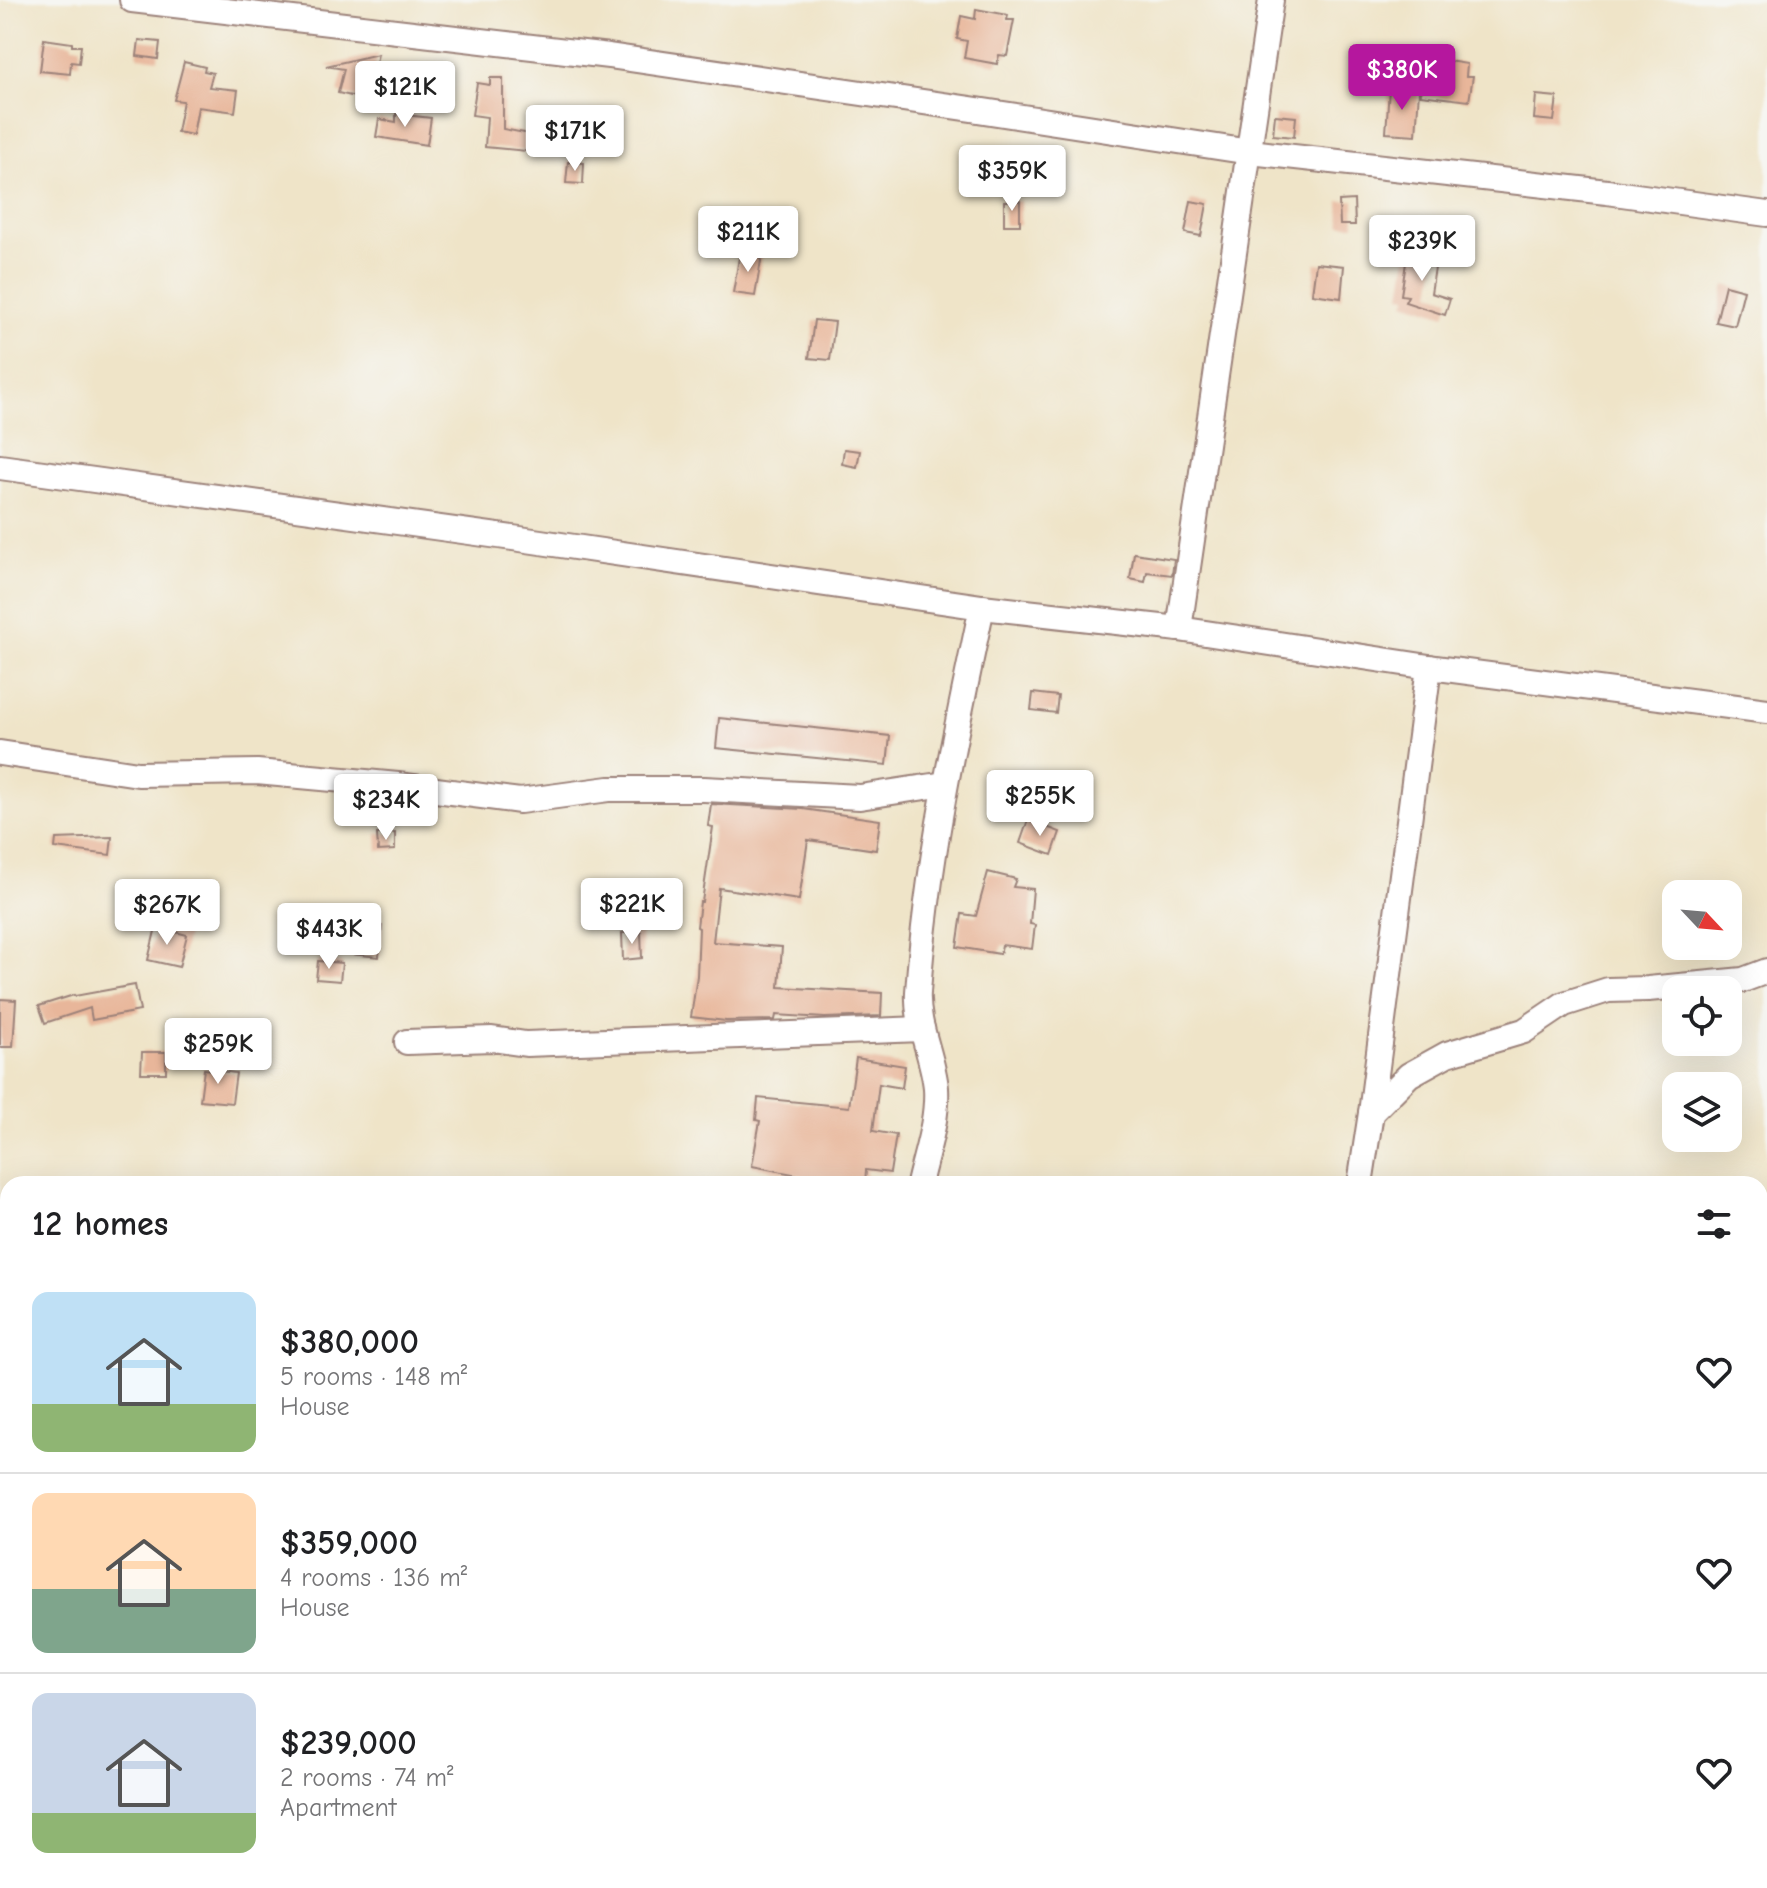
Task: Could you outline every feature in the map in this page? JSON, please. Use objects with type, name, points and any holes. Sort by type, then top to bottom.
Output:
[{"type":"street","points":[[132,0],[609,56],[1250,152],[1607,192],[1767,214]]},
{"type":"street","points":[[1179,629],[1271,0]]},
{"type":"street","points":[[0,467],[982,607],[1179,629],[1429,667],[1767,711]]},
{"type":"street","points":[[921,1176],[934,1122],[936,1089],[918,997],[922,949],[935,840],[982,607]]},
{"type":"street","points":[[1361,1176],[1429,667]]},
{"type":"street","points":[[0,753],[138,774],[257,772],[398,785],[520,801],[609,789],[704,789],[860,797],[945,784]]},
{"type":"street","points":[[1371,1113],[1409,1075],[1447,1054],[1524,1031],[1564,1004],[1608,990],[1743,980],[1767,971]]},
{"type":"street","points":[[407,1042],[492,1039],[526,1044],[922,1029]]},
{"type":"building","points":[[976,9],[1008,15],[1007,20],[1014,20],[1007,56],[999,55],[997,64],[964,58],[967,41],[957,39],[961,16],[975,19]]},
{"type":"building","points":[[44,39],[81,46],[79,63],[71,62],[70,74],[40,71]]},
{"type":"building","points":[[139,40],[160,42],[158,59],[137,56]]},
{"type":"building","points":[[378,54],[373,75],[366,74],[360,98],[338,93],[344,69],[326,66]]},
{"type":"building","points":[[1436,59],[1467,64],[1466,76],[1473,76],[1469,101],[1420,95]]},
{"type":"building","points":[[184,62],[205,67],[204,71],[213,73],[209,87],[238,90],[235,112],[198,107],[193,135],[177,132],[183,101],[174,100]]},
{"type":"building","points":[[490,78],[503,78],[503,129],[530,134],[526,151],[485,147],[487,117],[472,115],[477,83],[490,85]]},
{"type":"building","points":[[1389,88],[1419,90],[1416,135],[1386,133]]},
{"type":"building","points":[[1536,95],[1557,97],[1554,121],[1534,119]]},
{"type":"building","points":[[396,114],[431,118],[427,145],[376,137],[379,119],[396,122]]},
{"type":"building","points":[[1275,115],[1296,117],[1294,137],[1273,135]]},
{"type":"building","points":[[568,162],[584,163],[583,184],[566,183]]},
{"type":"building","points":[[1354,200],[1355,225],[1340,225],[1339,201]]},
{"type":"building","points":[[1004,201],[1020,201],[1020,225],[1004,225]]},
{"type":"building","points":[[1191,201],[1207,204],[1201,236],[1185,233]]},
{"type":"building","points":[[1408,250],[1437,255],[1431,293],[1450,299],[1445,315],[1405,302],[1408,296],[1401,295]]},
{"type":"building","points":[[740,252],[762,255],[755,296],[733,293]]},
{"type":"building","points":[[1316,263],[1344,266],[1341,298],[1312,294]]},
{"type":"building","points":[[1725,285],[1744,290],[1735,326],[1716,322]]},
{"type":"building","points":[[814,320],[835,322],[830,360],[809,358]]},
{"type":"building","points":[[844,449],[860,451],[857,467],[842,464]]},
{"type":"building","points":[[1134,553],[1174,559],[1172,575],[1147,572],[1145,582],[1130,579]]},
{"type":"building","points":[[1033,693],[1058,696],[1056,713],[1031,710]]},
{"type":"building","points":[[719,718],[890,736],[887,765],[716,748]]},
{"type":"building","points":[[711,804],[803,809],[880,820],[876,850],[808,840],[799,900],[719,888],[713,942],[782,947],[779,987],[882,993],[881,1016],[825,1018],[776,1015],[775,1020],[726,1021],[691,1017],[697,976],[697,927],[713,827],[708,826]]},
{"type":"building","points":[[1028,820],[1060,832],[1052,855],[1020,843]]},
{"type":"building","points":[[395,833],[395,850],[378,851],[377,834]]},
{"type":"building","points":[[112,837],[110,855],[55,848],[56,839]]},
{"type":"building","points":[[988,872],[1016,879],[1013,887],[1033,889],[1030,924],[1035,925],[1032,949],[1002,945],[1000,954],[957,947],[962,914],[976,916]]},
{"type":"building","points":[[354,923],[382,926],[379,957],[351,954]]},
{"type":"building","points":[[156,927],[187,935],[179,967],[148,960]]},
{"type":"building","points":[[641,932],[642,958],[623,960],[622,933]]},
{"type":"building","points":[[318,961],[342,963],[340,981],[316,979]]},
{"type":"building","points":[[135,985],[140,1011],[92,1020],[90,1008],[45,1023],[39,1006],[74,995]]},
{"type":"building","points":[[0,999],[16,1000],[13,1047],[0,1047]]},
{"type":"building","points":[[142,1052],[166,1052],[166,1073],[141,1073]]},
{"type":"building","points":[[856,1058],[905,1066],[902,1088],[879,1084],[873,1131],[896,1135],[890,1173],[866,1170],[866,1176],[803,1176],[752,1166],[760,1121],[756,1120],[758,1098],[849,1107]]},
{"type":"building","points":[[204,1069],[236,1073],[232,1103],[200,1100]]}]
